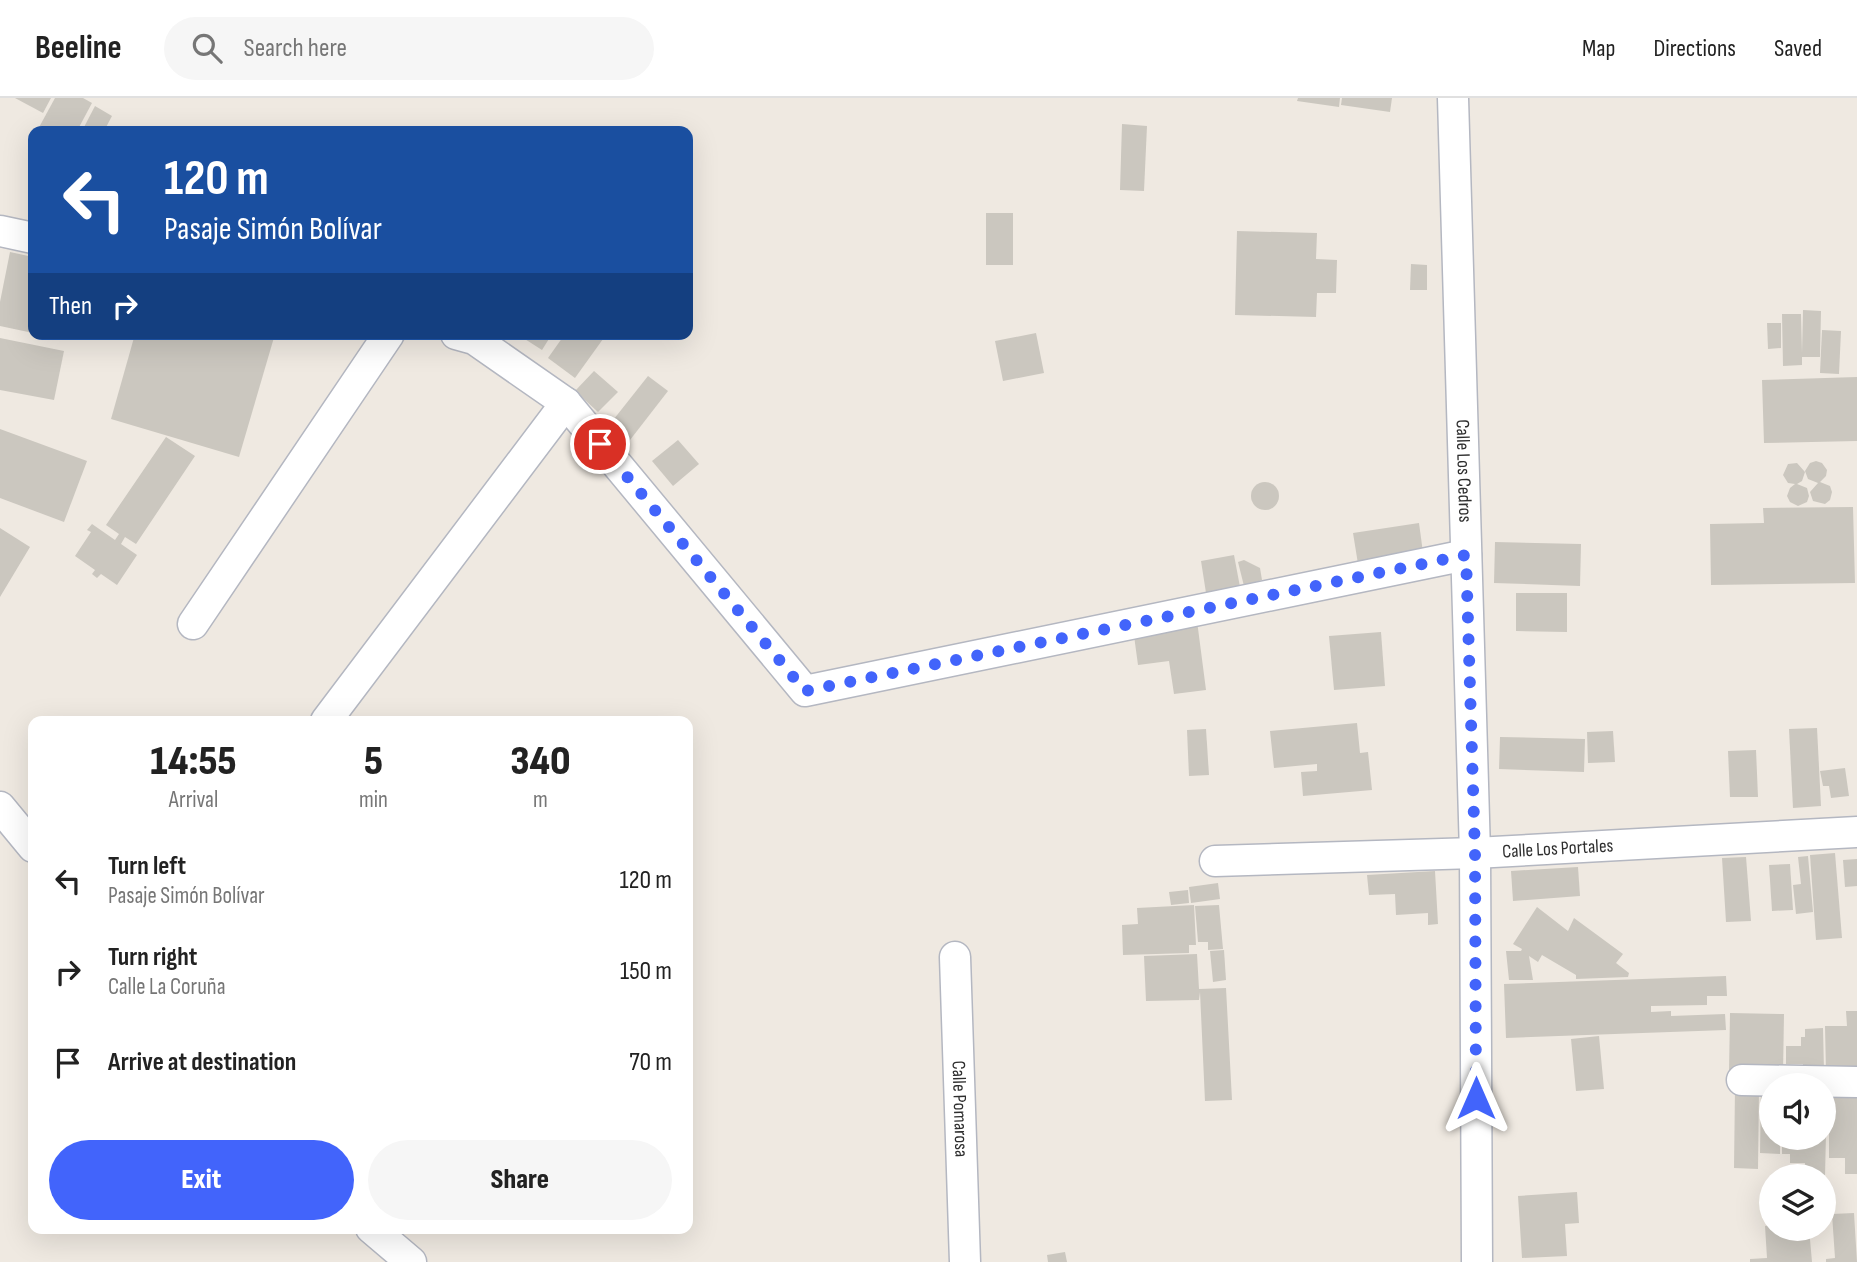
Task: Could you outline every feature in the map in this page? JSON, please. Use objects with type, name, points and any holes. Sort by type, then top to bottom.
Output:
[{"type":"street","name":"Calle Los Cedros","points":[[1453,98],[1475,853],[1477,1262]]},
{"type":"street","points":[[0,231],[28,237]]},
{"type":"street","points":[[193,624],[385,340]]},
{"type":"street","points":[[475,340],[566,403],[805,691],[1466,555]]},
{"type":"street","points":[[330,716],[566,403]]},
{"type":"street","points":[[0,807],[28,841]]},
{"type":"street","name":"Calle Los Portales","points":[[1215,860],[1475,853],[1857,832]]},
{"type":"street","name":"Calle Pomarosa","points":[[955,957],[965,1262]]},
{"type":"street","points":[[1742,1080],[1857,1082]]},
{"type":"street","points":[[378,1234],[411,1262]]},
{"type":"building","points":[[15,98],[51,98],[43,113]]},
{"type":"building","points":[[55,98],[83,98],[92,103],[80,126],[40,126]]},
{"type":"building","points":[[1298,98],[1340,98],[1339,107],[1297,101]]},
{"type":"building","points":[[1342,98],[1392,98],[1390,112],[1341,105]]},
{"type":"building","points":[[95,106],[112,116],[107,126],[85,126]]},
{"type":"building","points":[[1122,124],[1147,126],[1144,191],[1120,190]]},
{"type":"building","points":[[986,213],[1013,213],[1013,265],[986,265]]},
{"type":"building","points":[[1237,231],[1317,233],[1316,259],[1337,260],[1336,293],[1317,293],[1316,317],[1235,315]]},
{"type":"building","points":[[10,252],[28,256],[28,332],[0,326],[0,302]]},
{"type":"building","points":[[1411,264],[1427,265],[1427,290],[1410,290]]},
{"type":"building","points":[[1803,310],[1821,311],[1820,357],[1802,357],[1802,365],[1783,366],[1782,314],[1801,314],[1802,353]]},
{"type":"building","points":[[1767,323],[1781,323],[1781,348],[1768,349]]},
{"type":"building","points":[[1822,330],[1841,331],[1839,374],[1820,373]]},
{"type":"building","points":[[1036,333],[1044,373],[1003,381],[995,341]]},
{"type":"building","points":[[0,338],[64,351],[54,400],[0,390]]},
{"type":"building","points":[[133,340],[273,340],[239,457],[111,419]]},
{"type":"building","points":[[526,340],[548,340],[542,350]]},
{"type":"building","points":[[561,340],[602,340],[575,378],[548,358]]},
{"type":"building","points":[[594,371],[618,392],[598,412],[575,391]]},
{"type":"building","points":[[648,376],[668,391],[630,440],[610,424]]},
{"type":"building","points":[[1857,377],[1857,441],[1764,443],[1762,380]]},
{"type":"building","points":[[0,429],[87,461],[64,522],[0,498]]},
{"type":"building","points":[[166,437],[195,456],[136,544],[125,537],[121,544],[137,555],[117,585],[101,574],[97,578],[92,574],[95,570],[75,556],[91,532],[87,530],[92,524],[115,540],[119,534],[106,525]]},
{"type":"building","points":[[678,440],[699,464],[673,486],[652,461]]},
{"type":"building","points":[[1797,463],[1805,472],[1802,481],[1797,484],[1807,488],[1809,496],[1807,502],[1798,506],[1790,502],[1787,496],[1795,484],[1788,483],[1783,475],[1788,464]]},
{"type":"building","points":[[1810,463],[1822,463],[1827,470],[1826,476],[1820,482],[1830,486],[1832,492],[1830,500],[1825,504],[1813,501],[1810,492],[1818,483],[1808,479],[1805,471]]},
{"type":"building","points":[[1265,482],[1275,486],[1279,496],[1275,506],[1265,510],[1255,506],[1251,496],[1255,486]]},
{"type":"building","points":[[1853,507],[1855,583],[1711,585],[1710,524],[1764,523],[1763,508]]},
{"type":"building","points":[[1419,523],[1424,560],[1359,570],[1353,533]]},
{"type":"building","points":[[0,528],[30,547],[0,597]]},
{"type":"building","points":[[1495,542],[1581,544],[1580,586],[1494,583]]},
{"type":"building","points":[[1234,555],[1240,587],[1206,593],[1201,561]]},
{"type":"building","points":[[1244,560],[1260,568],[1262,580],[1244,586],[1238,562]]},
{"type":"building","points":[[1516,593],[1567,593],[1567,632],[1516,631]]},
{"type":"building","points":[[1196,613],[1206,690],[1174,694],[1169,661],[1138,665],[1132,621]]},
{"type":"building","points":[[1381,632],[1385,686],[1334,690],[1329,636]]},
{"type":"building","points":[[1357,723],[1360,753],[1368,752],[1372,790],[1303,796],[1301,772],[1317,771],[1317,764],[1274,768],[1270,731]]},
{"type":"building","points":[[1817,728],[1821,806],[1793,808],[1789,729]]},
{"type":"building","points":[[1206,729],[1209,775],[1189,776],[1187,730]]},
{"type":"building","points":[[1613,731],[1615,762],[1588,763],[1587,732]]},
{"type":"building","points":[[1500,737],[1585,739],[1584,772],[1499,769]]},
{"type":"building","points":[[1756,750],[1758,797],[1730,797],[1728,751]]},
{"type":"building","points":[[1845,768],[1849,796],[1831,798],[1829,786],[1823,786],[1820,771]]},
{"type":"building","points":[[1835,853],[1842,938],[1816,940],[1810,855]]},
{"type":"building","points":[[1808,856],[1813,912],[1796,914],[1793,885],[1801,884],[1798,857]]},
{"type":"building","points":[[1746,857],[1751,921],[1726,922],[1722,858]]},
{"type":"building","points":[[1857,859],[1857,886],[1845,887],[1843,860]]},
{"type":"building","points":[[1790,864],[1793,910],[1772,911],[1769,865]]},
{"type":"building","points":[[1578,867],[1580,896],[1513,901],[1511,871]]},
{"type":"building","points":[[1435,871],[1438,924],[1428,925],[1428,913],[1396,915],[1395,894],[1369,895],[1367,875]]},
{"type":"building","points":[[1218,883],[1220,899],[1191,903],[1189,887]]},
{"type":"building","points":[[1188,890],[1189,903],[1171,905],[1169,892]]},
{"type":"building","points":[[1194,905],[1196,945],[1189,945],[1189,953],[1123,955],[1122,925],[1138,924],[1137,908]]},
{"type":"building","points":[[1219,905],[1223,949],[1208,950],[1208,942],[1198,942],[1195,906]]},
{"type":"building","points":[[1537,907],[1568,931],[1574,918],[1623,954],[1616,963],[1629,973],[1628,977],[1576,979],[1576,975],[1542,955],[1538,962],[1529,956],[1533,980],[1509,980],[1506,951],[1521,951],[1522,949],[1513,944]]},
{"type":"building","points":[[1224,950],[1226,980],[1213,982],[1210,951]]},
{"type":"building","points":[[1197,954],[1199,989],[1226,988],[1232,1100],[1205,1101],[1200,992],[1199,1000],[1146,1001],[1144,956]]},
{"type":"building","points":[[1726,976],[1727,996],[1707,996],[1707,1005],[1651,1006],[1651,1012],[1671,1011],[1671,1016],[1725,1014],[1726,1030],[1506,1038],[1504,984]]},
{"type":"building","points":[[1846,1011],[1857,1011],[1857,1072],[1826,1073],[1825,1026],[1847,1026]]},
{"type":"building","points":[[1730,1013],[1784,1014],[1783,1073],[1729,1073]]},
{"type":"building","points":[[1823,1028],[1824,1071],[1803,1071],[1803,1064],[1786,1064],[1786,1046],[1801,1046],[1805,1029]]},
{"type":"building","points":[[1599,1036],[1604,1089],[1576,1091],[1571,1039]]},
{"type":"building","points":[[1735,1088],[1759,1089],[1758,1169],[1734,1168]]},
{"type":"building","points":[[1836,1089],[1857,1089],[1857,1174],[1845,1174],[1845,1158],[1829,1158],[1829,1150],[1836,1150]]},
{"type":"building","points":[[1760,1150],[1780,1150],[1780,1154],[1760,1153]]},
{"type":"building","points":[[1782,1150],[1826,1150],[1825,1164],[1790,1163],[1790,1154],[1782,1154]]},
{"type":"building","points":[[1577,1192],[1579,1223],[1565,1224],[1567,1256],[1522,1258],[1518,1196]]},
{"type":"building","points":[[1854,1213],[1857,1262],[1826,1262],[1826,1259],[1835,1258],[1836,1214]]},
{"type":"building","points":[[1766,1241],[1810,1241],[1812,1262],[1750,1262],[1750,1259],[1767,1258]]},
{"type":"building","points":[[1065,1252],[1067,1262],[1048,1262],[1047,1255]]},
{"type":"route","points":[[600,444],[805,691],[1466,555],[1475,853],[1476,1098]]}]
